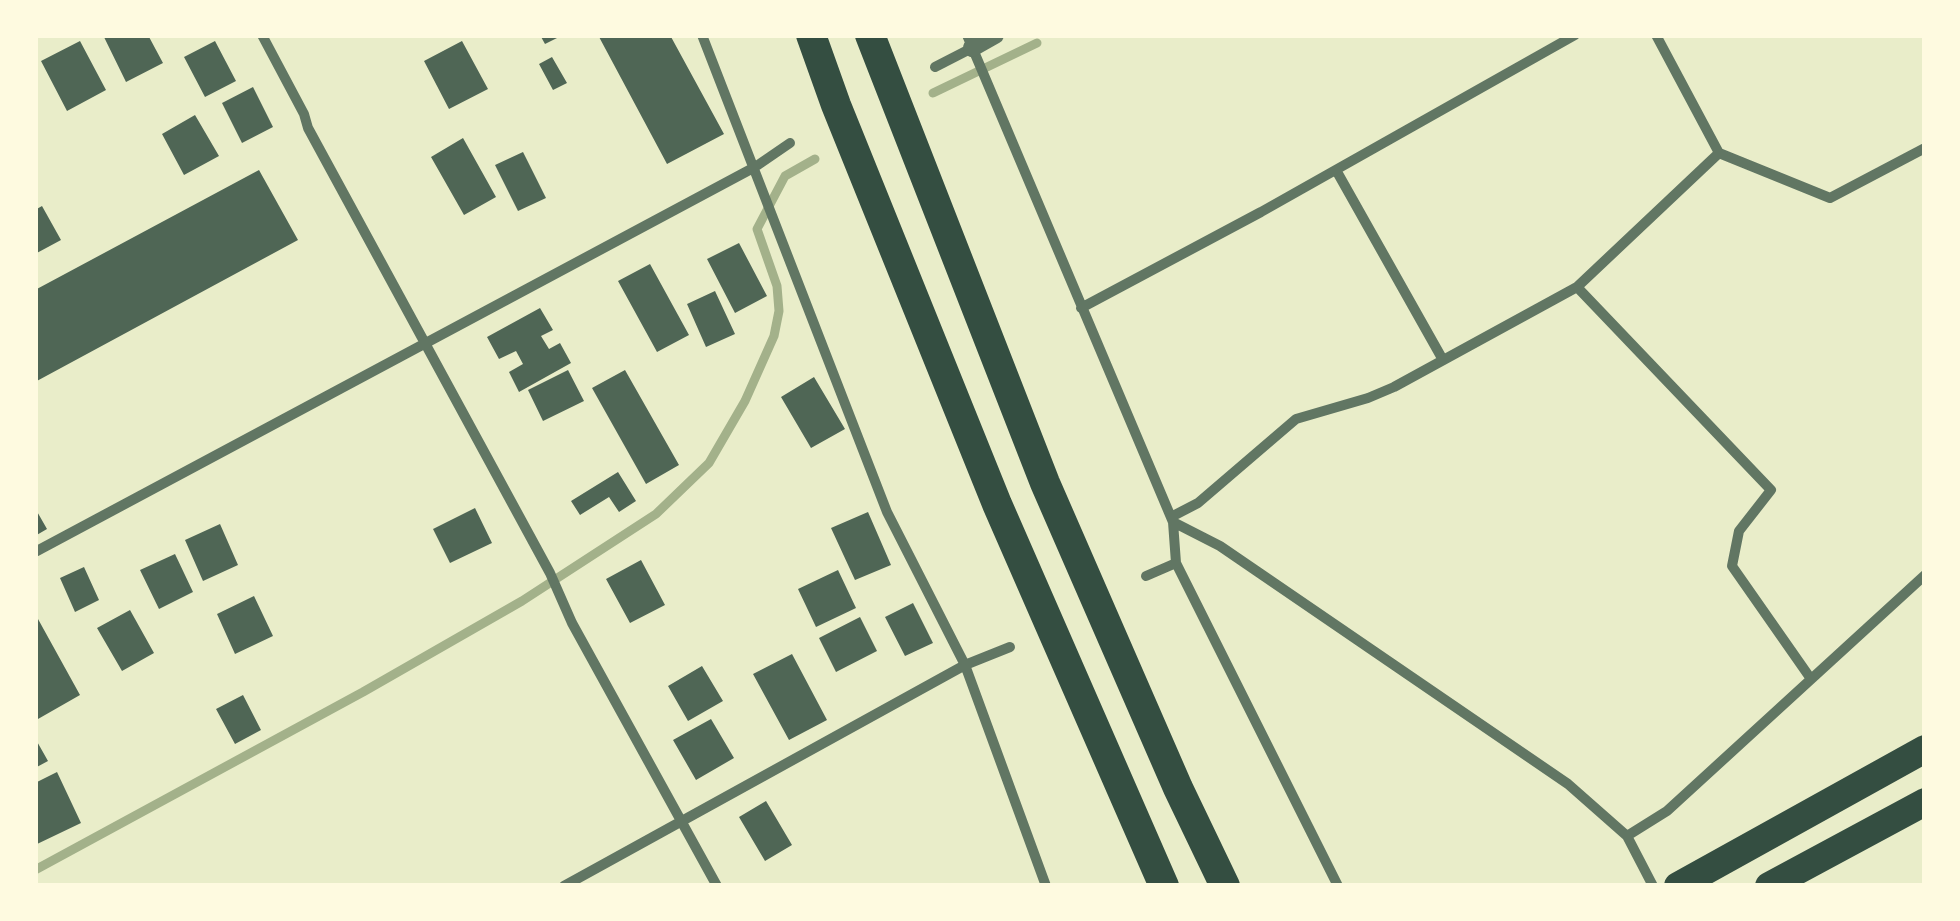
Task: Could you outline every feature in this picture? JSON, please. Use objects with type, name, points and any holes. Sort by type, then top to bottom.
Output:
[{"type":"highway","points":[[812,35],[836,105],[997,504],[1164,886]]},
{"type":"highway","points":[[870,35],[1045,483],[1225,886]]},
{"type":"highway","points":[[1678,886],[1925,749]]},
{"type":"highway","points":[[1768,886],[1925,802]]},
{"type":"street","points":[[262,35],[424,345],[550,573],[572,623],[717,886]]},
{"type":"street","points":[[702,35],[887,512],[965,665],[1046,886]]},
{"type":"street","points":[[936,66],[995,35]]},
{"type":"street","points":[[1081,308],[1575,35]]},
{"type":"street","points":[[1656,35],[1718,153],[1830,198],[1925,148]]},
{"type":"street","points":[[971,45],[1172,520],[1176,562],[1338,886]]},
{"type":"street","points":[[35,552],[755,167],[790,143]]},
{"type":"street","points":[[1172,520],[1198,503],[1296,419],[1368,398],[1577,287],[1718,153]]},
{"type":"street","points":[[1336,170],[1443,360]]},
{"type":"street","points":[[1577,287],[1771,490],[1738,531],[1732,566],[1811,679]]},
{"type":"street","points":[[1172,520],[1237,557],[1568,784],[1626,836],[1653,886]]},
{"type":"street","points":[[1146,576],[1176,562]]},
{"type":"street","points":[[1626,836],[1667,812],[1925,576]]},
{"type":"street","points":[[564,886],[965,665],[1010,647]]},
{"type":"building","points":[[103,35],[148,35],[163,63],[126,82]]},
{"type":"building","points":[[540,35],[563,35],[545,44]]},
{"type":"building","points":[[598,35],[670,35],[724,134],[667,164]]},
{"type":"building","points":[[80,41],[106,90],[67,111],[41,61]]},
{"type":"building","points":[[215,41],[236,81],[205,97],[184,57]]},
{"type":"building","points":[[462,41],[488,89],[449,109],[424,61]]},
{"type":"building","points":[[552,57],[567,83],[553,90],[539,64]]},
{"type":"building","points":[[253,87],[273,127],[242,143],[222,103]]},
{"type":"building","points":[[195,115],[219,156],[184,175],[162,134]]},
{"type":"building","points":[[463,138],[496,197],[464,215],[431,157]]},
{"type":"building","points":[[523,152],[546,198],[518,211],[495,165]]},
{"type":"building","points":[[259,170],[298,240],[35,382],[35,290]]},
{"type":"building","points":[[42,206],[61,240],[35,254],[35,210]]},
{"type":"building","points":[[739,243],[767,296],[735,313],[707,259]]},
{"type":"building","points":[[650,264],[689,335],[657,352],[618,281]]},
{"type":"building","points":[[715,291],[735,334],[706,347],[687,304]]},
{"type":"building","points":[[540,308],[553,330],[541,336],[549,349],[560,343],[571,363],[519,392],[509,372],[523,364],[516,351],[499,359],[487,337]]},
{"type":"building","points":[[568,370],[584,401],[543,421],[528,390]]},
{"type":"building","points":[[625,370],[679,465],[646,484],[592,388]]},
{"type":"building","points":[[814,377],[845,429],[811,448],[781,397]]},
{"type":"building","points":[[618,472],[636,501],[619,512],[609,497],[580,515],[571,501]]},
{"type":"building","points":[[35,508],[47,529],[35,536]]},
{"type":"building","points":[[475,508],[492,543],[450,563],[433,529]]},
{"type":"building","points":[[868,512],[891,565],[855,580],[831,528]]},
{"type":"building","points":[[220,524],[238,565],[203,581],[185,540]]},
{"type":"building","points":[[175,554],[193,592],[159,609],[140,570]]},
{"type":"building","points":[[641,560],[665,605],[630,623],[606,579]]},
{"type":"building","points":[[84,567],[99,600],[75,612],[60,578]]},
{"type":"building","points":[[838,570],[856,608],[816,627],[798,589]]},
{"type":"building","points":[[254,596],[273,636],[235,654],[217,614]]},
{"type":"building","points":[[913,603],[933,643],[905,656],[885,617]]},
{"type":"building","points":[[130,610],[154,653],[122,671],[97,628]]},
{"type":"building","points":[[860,617],[877,651],[836,672],[819,638]]},
{"type":"building","points":[[38,619],[80,695],[38,719],[35,714]]},
{"type":"building","points":[[792,654],[827,720],[789,740],[753,674]]},
{"type":"building","points":[[702,666],[723,701],[688,721],[668,686]]},
{"type":"building","points":[[243,695],[261,730],[235,744],[216,709]]},
{"type":"building","points":[[711,719],[734,758],[696,780],[673,740]]},
{"type":"building","points":[[35,738],[48,761],[35,768]]},
{"type":"building","points":[[57,772],[81,823],[35,845],[35,783]]},
{"type":"building","points":[[766,801],[792,845],[765,861],[739,817]]},
{"type":"waterway","points":[[933,93],[1037,43]]},
{"type":"waterway","points":[[35,870],[522,601],[656,514],[709,463],[745,401],[774,336],[779,311],[777,286],[757,229],[785,176],[815,159]]}]
